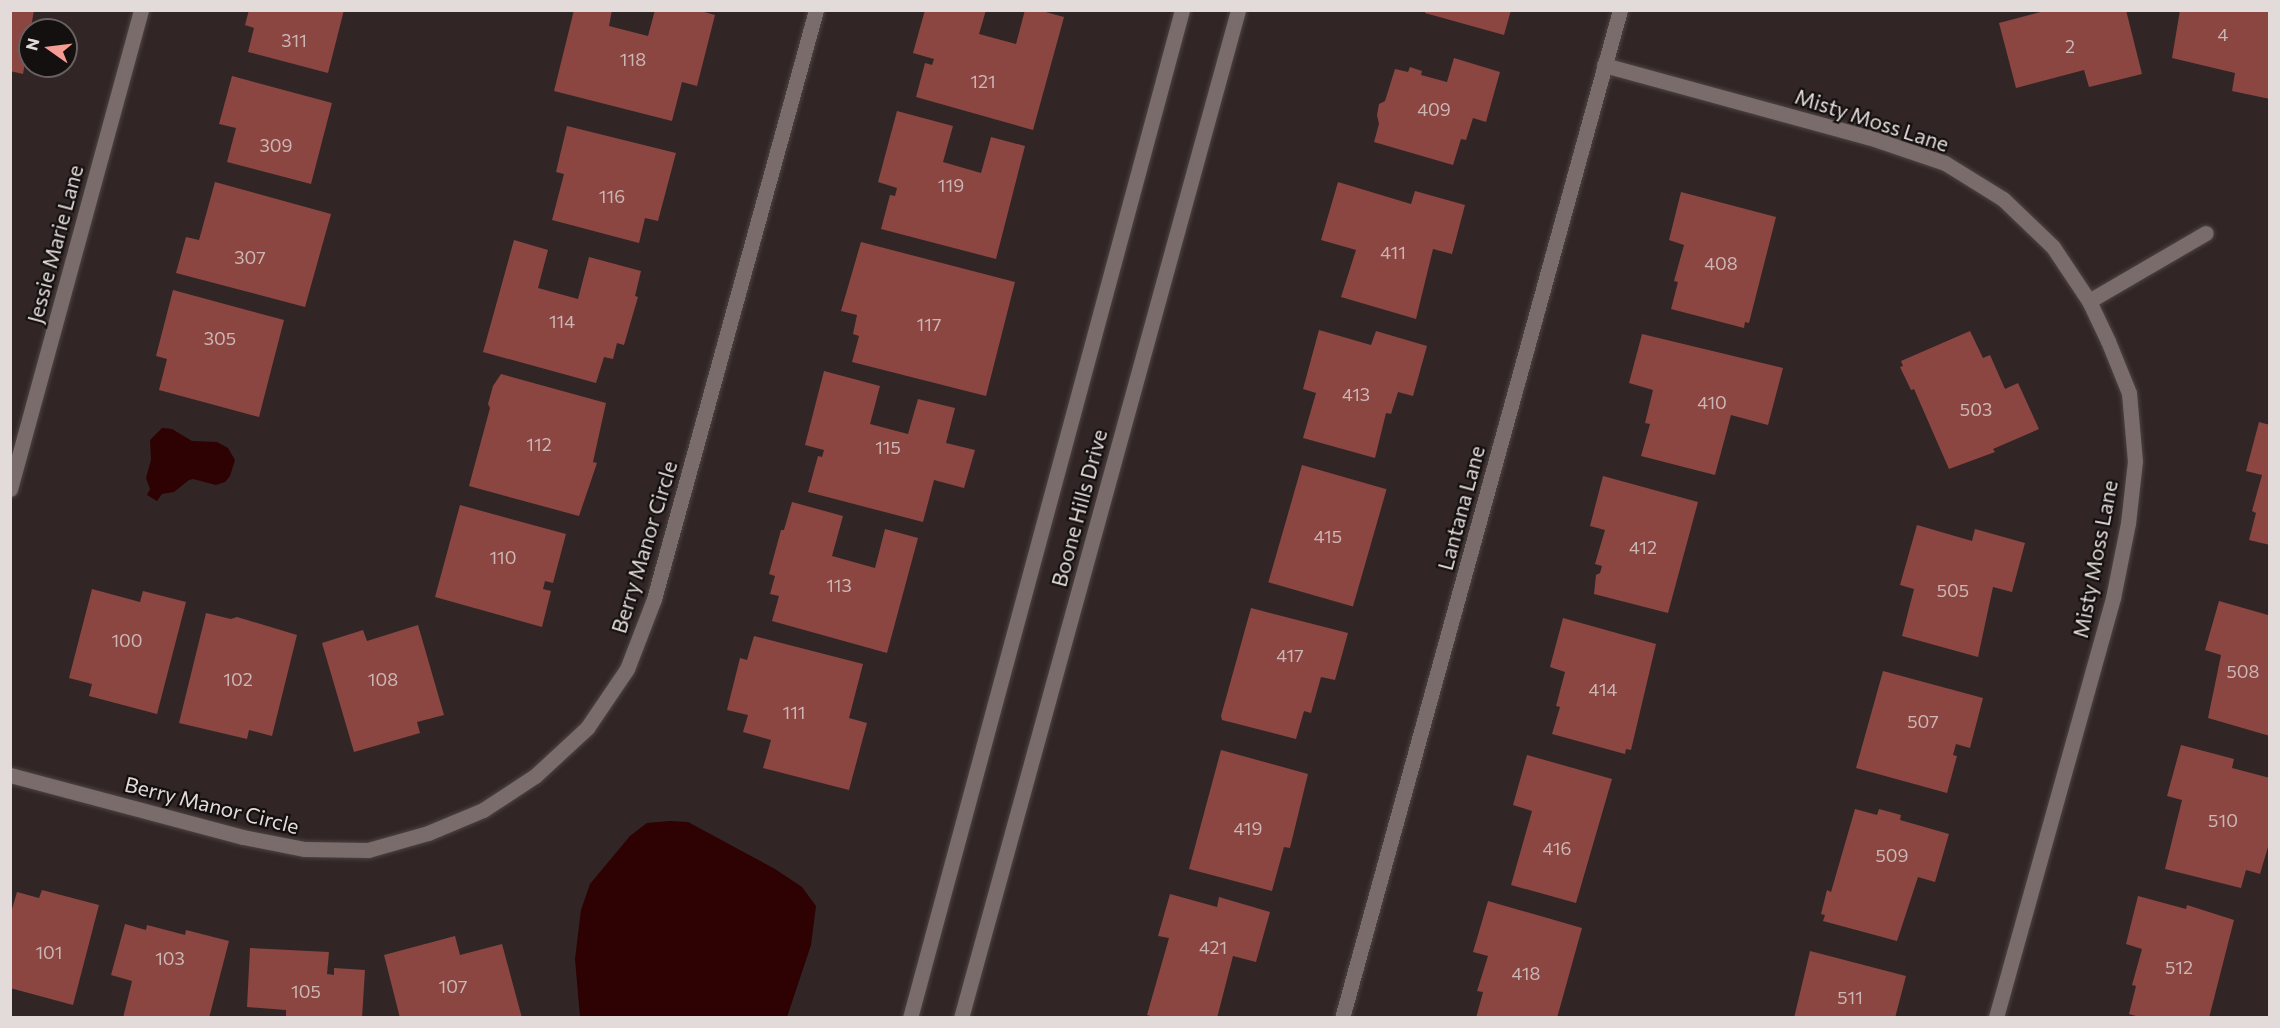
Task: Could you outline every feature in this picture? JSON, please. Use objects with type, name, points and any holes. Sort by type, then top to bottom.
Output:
[{"type":"street","name":"Jessie Marie Lane","points":[[10,489],[141,10]]},
{"type":"street","name":"Berry Manor Circle","points":[[10,775],[243,837],[305,849],[368,850],[428,833],[483,810],[535,776],[587,728],[627,669],[654,599],[816,10]]},
{"type":"street","name":"Boone Hills Drive","points":[[910,1017],[1182,10]]},
{"type":"street","name":"Boone Hills Drive","points":[[961,1017],[1238,10]]},
{"type":"street","name":"Lantana Lane","points":[[1342,1017],[1620,10]]},
{"type":"street","name":"Misty Moss Lane","points":[[1604,65],[1868,136],[1945,163],[2003,199],[2053,247],[2089,301],[2129,393],[2135,461],[2128,523],[2113,598],[1996,1017]]},
{"type":"street","points":[[2089,301],[2206,233]]},
{"type":"shaded area","points":[[162,428],[172,429],[192,441],[217,442],[228,448],[235,460],[230,476],[225,482],[216,485],[189,480],[174,492],[162,494],[157,501],[147,495],[150,489],[146,478],[151,460],[150,440]]},
{"type":"shaded area","points":[[688,822],[775,869],[802,887],[816,906],[811,945],[787,1017],[580,1017],[575,959],[581,910],[590,884],[630,836],[647,823]]},
{"type":"building","points":[[10,10],[34,10],[33,18],[18,18],[18,73],[10,71]]},
{"type":"building","points":[[249,10],[344,10],[328,73],[248,52],[254,28],[245,25]]},
{"type":"building","points":[[574,10],[612,10],[609,26],[648,36],[655,10],[697,10],[715,15],[697,86],[682,82],[672,121],[554,91]]},
{"type":"building","points":[[925,10],[986,10],[979,34],[1016,44],[1025,10],[1038,10],[1064,17],[1033,130],[916,97],[925,63],[932,65],[934,59],[913,53]]},
{"type":"building","points":[[1425,10],[1511,10],[1504,35],[1425,13]]},
{"type":"building","points":[[2048,10],[2126,10],[2142,74],[2089,87],[2084,70],[2016,88],[1999,23]]},
{"type":"building","points":[[2180,10],[2270,10],[2270,99],[2232,91],[2235,73],[2172,58]]},
{"type":"building","points":[[1454,58],[1500,72],[1486,122],[1473,118],[1466,140],[1461,139],[1453,165],[1374,142],[1379,124],[1377,115],[1379,104],[1385,101],[1395,69],[1408,72],[1410,67],[1422,71],[1421,75],[1447,82]]},
{"type":"building","points":[[232,76],[332,103],[311,184],[227,162],[236,128],[219,124]]},
{"type":"building","points":[[897,111],[953,126],[943,162],[981,173],[991,137],[1025,146],[996,259],[881,229],[890,195],[895,196],[897,188],[878,182]]},
{"type":"building","points":[[567,126],[676,153],[658,221],[645,218],[639,243],[552,220],[564,174],[556,172]]},
{"type":"building","points":[[215,182],[331,214],[305,307],[176,273],[186,237],[199,240]]},
{"type":"building","points":[[1338,182],[1411,204],[1415,191],[1465,205],[1452,254],[1433,249],[1416,319],[1341,297],[1356,250],[1321,240]]},
{"type":"building","points":[[1681,192],[1776,217],[1749,323],[1745,322],[1744,328],[1671,309],[1678,282],[1674,281],[1684,245],[1669,240]]},
{"type":"building","points":[[514,240],[548,250],[538,288],[578,299],[589,257],[641,271],[635,296],[638,297],[624,345],[617,343],[613,359],[604,357],[596,383],[483,352]]},
{"type":"building","points":[[861,242],[1015,282],[986,396],[852,362],[859,336],[853,334],[857,315],[841,311]]},
{"type":"building","points":[[173,290],[284,320],[259,417],[159,390],[167,359],[156,356]]},
{"type":"building","points":[[1319,330],[1371,345],[1376,331],[1427,346],[1413,396],[1398,392],[1391,414],[1386,413],[1375,458],[1303,438],[1316,393],[1303,389]]},
{"type":"building","points":[[1970,331],[1983,358],[1990,355],[2005,389],[2018,383],[2039,429],[1993,449],[1995,452],[1949,469],[1914,389],[1911,390],[1900,367],[1903,366],[1901,361]]},
{"type":"building","points":[[1642,334],[1783,368],[1768,425],[1731,415],[1715,475],[1641,456],[1650,424],[1645,423],[1653,390],[1629,383]]},
{"type":"building","points":[[824,371],[880,386],[870,424],[908,434],[918,399],[955,408],[946,443],[975,450],[964,488],[934,480],[923,522],[808,492],[818,456],[822,457],[824,450],[805,445]]},
{"type":"building","points":[[501,374],[606,403],[593,462],[597,463],[579,516],[469,486],[490,408],[488,404],[493,386]]},
{"type":"building","points":[[2259,422],[2270,425],[2270,545],[2249,540],[2256,513],[2252,511],[2262,475],[2246,471]]},
{"type":"building","points":[[1302,465],[1387,489],[1353,607],[1268,582]]},
{"type":"building","points":[[1603,476],[1698,502],[1668,613],[1594,594],[1596,575],[1600,573],[1602,566],[1595,564],[1605,530],[1590,526]]},
{"type":"building","points":[[792,502],[843,516],[832,556],[875,568],[885,529],[918,538],[887,653],[772,621],[779,596],[770,594],[775,576],[769,574],[781,530],[784,530]]},
{"type":"building","points":[[460,505],[566,534],[553,583],[545,581],[543,589],[551,591],[542,627],[435,597]]},
{"type":"building","points":[[1917,525],[1972,541],[1975,529],[2025,543],[2012,592],[1993,587],[1978,657],[1902,636],[1914,589],[1900,585]]},
{"type":"building","points":[[92,589],[140,602],[143,591],[186,602],[157,714],[89,696],[92,684],[69,678]]},
{"type":"building","points":[[2219,601],[2268,615],[2270,610],[2270,736],[2208,718],[2221,655],[2205,650]]},
{"type":"building","points":[[1251,608],[1348,633],[1335,680],[1321,677],[1311,713],[1304,711],[1296,739],[1222,720],[1221,716]]},
{"type":"building","points":[[206,613],[231,619],[237,617],[297,635],[272,736],[249,730],[247,739],[179,723]]},
{"type":"building","points":[[1563,618],[1656,644],[1631,750],[1626,749],[1625,754],[1552,734],[1560,707],[1556,706],[1565,672],[1550,667]]},
{"type":"building","points":[[418,625],[444,715],[417,722],[420,733],[354,752],[322,643],[363,630],[367,641]]},
{"type":"building","points":[[754,636],[863,664],[849,718],[867,723],[849,790],[763,768],[771,740],[743,732],[748,715],[727,710],[740,658],[747,660]]},
{"type":"building","points":[[1883,671],[1983,698],[1970,748],[1956,744],[1953,755],[1957,756],[1947,793],[1856,768]]},
{"type":"building","points":[[2181,745],[2234,759],[2232,768],[2270,778],[2270,840],[2260,874],[2246,870],[2241,888],[2165,869],[2182,800],[2167,796]]},
{"type":"building","points":[[1221,750],[1308,774],[1290,848],[1284,847],[1272,891],[1189,869]]},
{"type":"building","points":[[1527,755],[1612,779],[1576,903],[1511,885],[1532,811],[1513,805]]},
{"type":"building","points":[[1855,809],[1877,815],[1879,809],[1901,815],[1900,820],[1949,834],[1935,882],[1918,877],[1897,941],[1823,921],[1825,915],[1821,914],[1827,890],[1831,892]]},
{"type":"building","points":[[42,890],[99,905],[73,1005],[10,988],[10,916],[17,892],[39,898]]},
{"type":"building","points":[[1170,894],[1217,907],[1219,897],[1270,912],[1256,962],[1233,956],[1217,1018],[1157,1018],[1147,1015],[1169,938],[1158,936]]},
{"type":"building","points":[[2138,896],[2186,909],[2187,905],[2234,920],[2209,1018],[2143,1018],[2129,1014],[2136,986],[2132,985],[2142,949],[2126,944]]},
{"type":"building","points":[[1488,901],[1582,928],[1557,1018],[1476,1018],[1483,992],[1477,991],[1488,956],[1473,952]]},
{"type":"building","points":[[125,924],[146,930],[147,925],[185,935],[186,930],[229,941],[209,1018],[123,1018],[132,981],[111,975]]},
{"type":"building","points":[[455,936],[460,955],[502,944],[522,1018],[400,1018],[384,955]]},
{"type":"building","points":[[250,948],[329,952],[327,974],[334,975],[334,968],[365,970],[362,1018],[286,1018],[286,1010],[247,1007]]},
{"type":"building","points":[[1810,951],[1906,976],[1895,1018],[1794,1018]]}]
